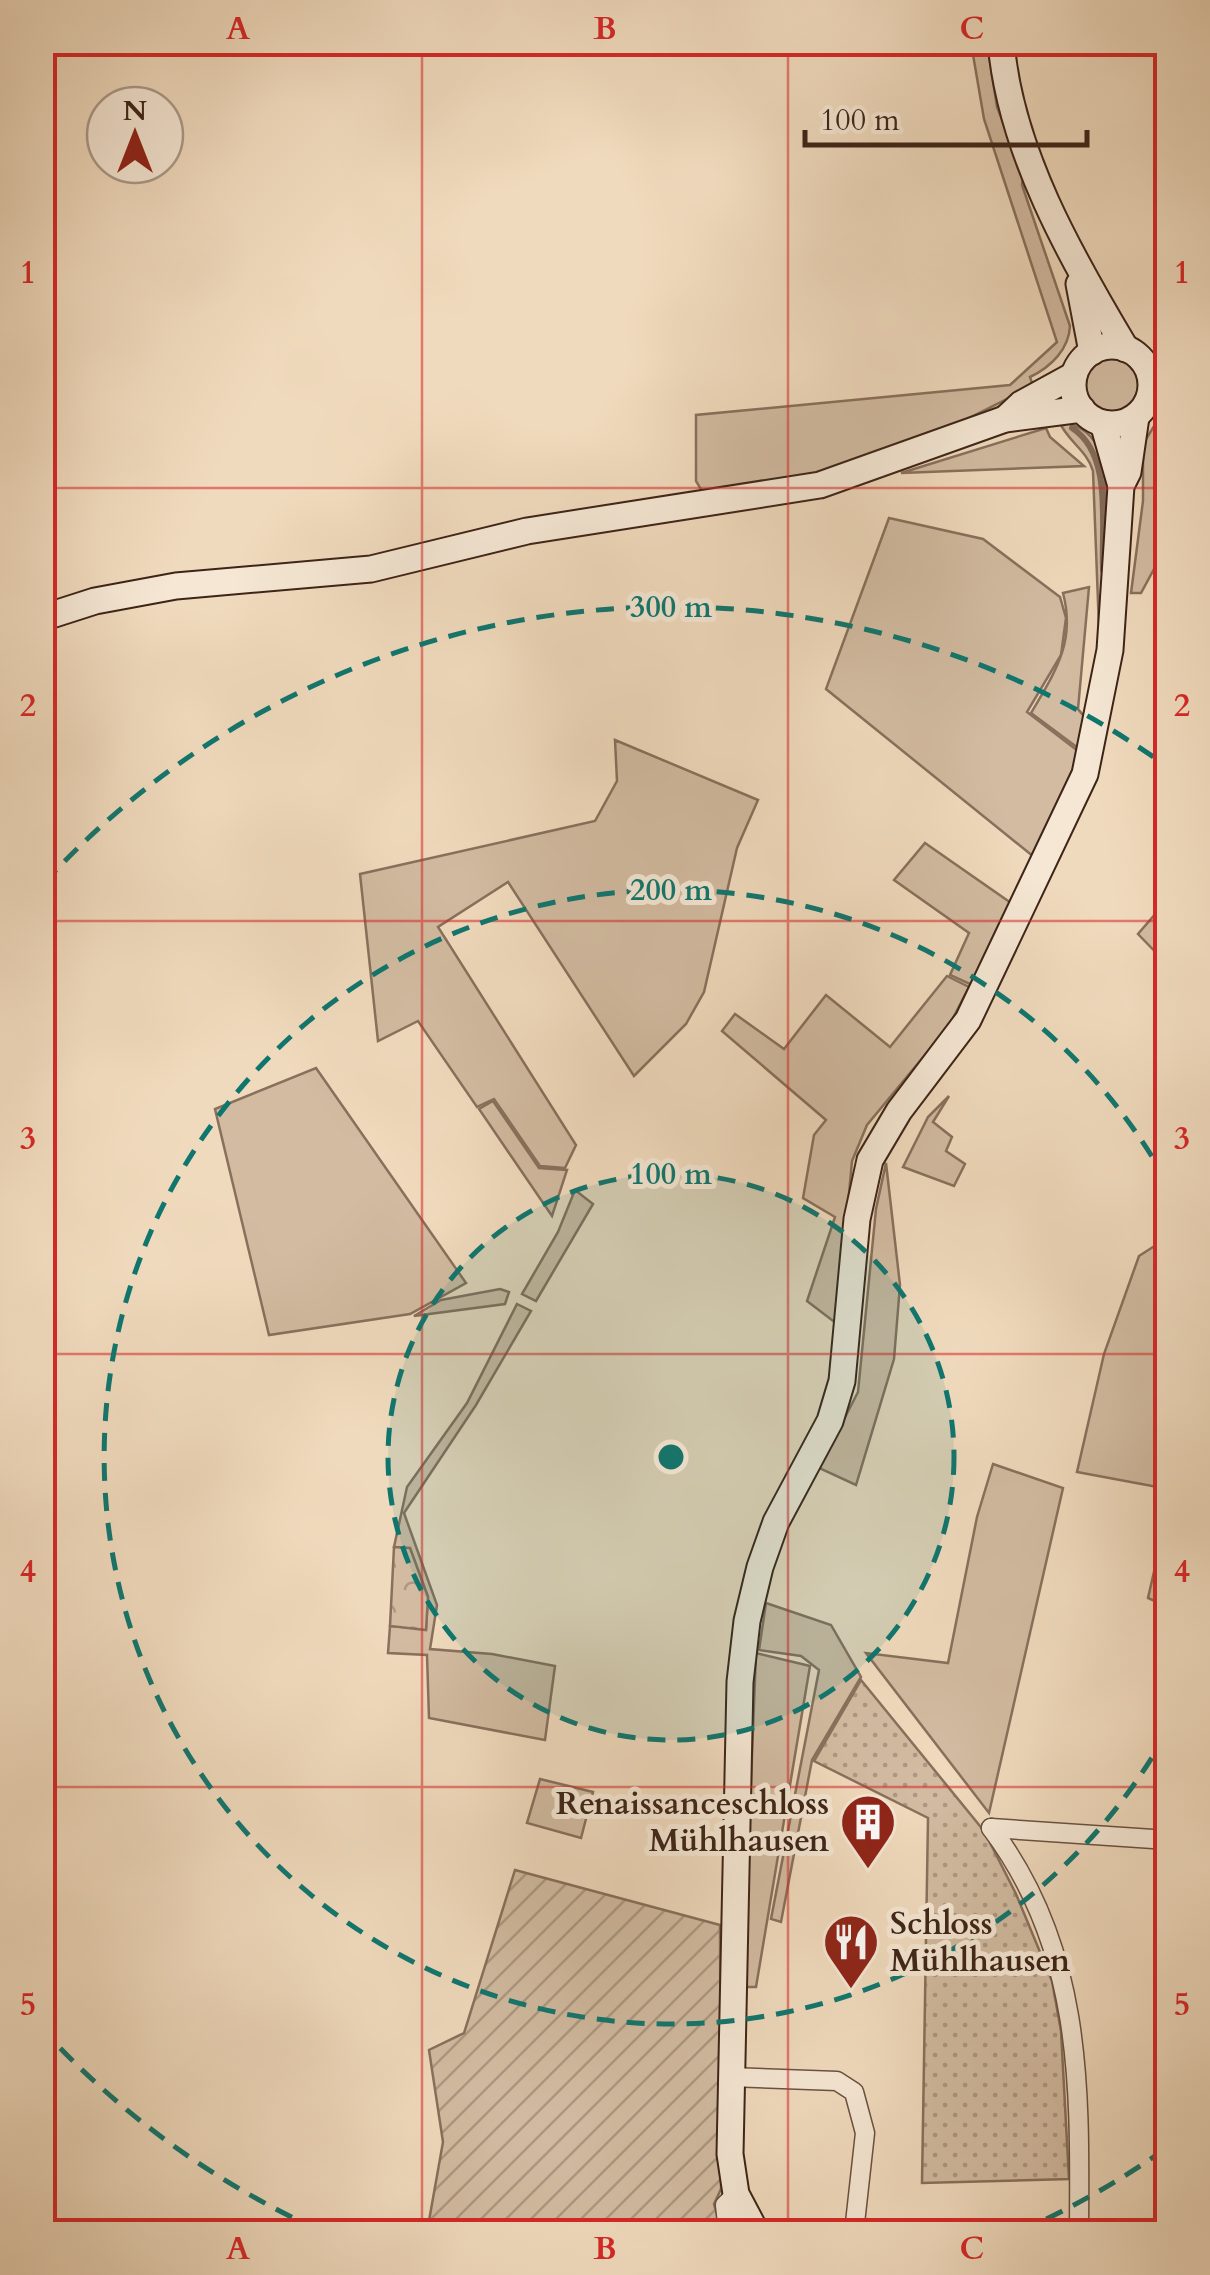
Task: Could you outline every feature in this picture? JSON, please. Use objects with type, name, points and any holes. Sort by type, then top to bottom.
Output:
[{"type":"street","points":[[1001,42],[1016,122],[1070,250],[1092,352],[1074,376],[1021,404],[1004,419]]},
{"type":"street","points":[[756,2232],[736,2194],[730,2154],[730,2077],[740,1682],[760,1568],[776,1522],[830,1420],[842,1381],[857,1219],[870,1160],[899,1111],[968,1020],[1086,774],[1110,650],[1121,486],[1151,401],[1146,358],[1070,250]]},
{"type":"street","points":[[1092,352],[1146,358]]},
{"type":"street","points":[[1074,376],[1073,388],[1092,416],[1121,486]]},
{"type":"street","points":[[42,618],[95,601],[176,586],[338,574],[543,528],[820,485],[1004,419],[1092,416],[1151,401]]},
{"type":"street","points":[[1079,2232],[1074,2029],[1047,1925],[1016,1861],[992,1828],[1168,1840]]},
{"type":"street","points":[[730,2077],[837,2081],[854,2092],[866,2133],[854,2232]]},
{"type":"street","points":[[728,2232],[725,2205],[736,2194]]},
{"type":"green space","points":[[971,43],[987,43],[997,107],[1023,174],[1022,185],[1070,326],[1062,350],[1052,363],[1030,377],[1033,386],[963,421],[819,476],[703,493],[696,481],[696,415],[1010,385],[1057,342],[984,119]]},
{"type":"green space","points":[[1113,358],[1133,366],[1141,386],[1133,406],[1113,414],[1093,406],[1085,386],[1093,366]]},
{"type":"green space","points":[[1167,405],[1167,545],[1141,593],[1131,593],[1143,501],[1143,444]]},
{"type":"green space","points":[[1059,421],[1086,432],[1102,461],[1106,535],[1099,628],[1093,471]]},
{"type":"green space","points":[[1046,428],[1050,437],[1084,466],[901,473]]},
{"type":"green space","points":[[889,518],[983,539],[1060,597],[1066,618],[1061,655],[1027,712],[1078,751],[1066,793],[1034,857],[826,689]]},
{"type":"green space","points":[[1089,587],[1078,709],[1088,721],[1078,748],[1031,713],[1055,670],[1065,642],[1063,593]]},
{"type":"green space","points":[[615,740],[758,800],[737,848],[704,992],[686,1024],[634,1076],[508,882],[438,927],[576,1145],[565,1168],[540,1166],[494,1099],[477,1107],[418,1021],[378,1041],[360,874],[595,821],[617,781]]},
{"type":"green space","points":[[925,843],[1011,903],[972,985],[950,975],[969,933],[894,880]]},
{"type":"green space","points":[[1157,912],[1167,920],[1167,964],[1138,934]]},
{"type":"green space","points":[[947,976],[969,987],[949,1026],[867,1125],[852,1161],[837,1324],[807,1301],[835,1217],[803,1198],[814,1135],[826,1120],[722,1031],[735,1014],[784,1049],[826,995],[890,1047]]},
{"type":"green space","points":[[316,1068],[466,1283],[410,1314],[269,1335],[215,1109]]},
{"type":"green space","points":[[949,1096],[933,1122],[952,1137],[946,1151],[965,1164],[954,1186],[903,1167],[928,1117]]},
{"type":"green space","points":[[493,1101],[539,1168],[567,1170],[552,1216],[479,1109]]},
{"type":"green space","points":[[886,1163],[900,1285],[894,1359],[856,1485],[819,1468],[858,1392],[876,1209]]},
{"type":"green space","points":[[575,1190],[593,1204],[536,1301],[522,1294],[558,1232]]},
{"type":"green space","points":[[1168,1238],[1167,1509],[1160,1507],[1163,1488],[1077,1472],[1104,1354],[1139,1256]]},
{"type":"green space","points":[[500,1289],[509,1292],[505,1304],[414,1316],[441,1300]]},
{"type":"green space","points":[[517,1304],[531,1311],[476,1405],[404,1513],[437,1605],[430,1649],[492,1654],[555,1666],[545,1740],[429,1718],[427,1655],[388,1653],[390,1626],[426,1629],[428,1597],[410,1549],[394,1547],[407,1487],[467,1403]]},
{"type":"green space","points":[[993,1464],[1063,1488],[989,1813],[866,1653],[948,1663],[977,1517]]},
{"type":"green space","points":[[1167,1515],[1167,1563],[1159,1603],[1148,1598]]},
{"type":"green space","points":[[394,1547],[410,1548],[428,1597],[426,1630],[390,1626]]},
{"type":"green space","points":[[766,1603],[831,1625],[861,1677],[812,1760],[781,1922],[771,1919],[819,1670],[801,1656],[759,1650]]},
{"type":"green space","points":[[756,1653],[810,1666],[756,1987],[743,1987]]},
{"type":"green space","points":[[861,1680],[984,1831],[1016,1894],[1052,1981],[1061,2031],[1069,2179],[922,2183],[928,1818],[814,1761]]},
{"type":"green space","points":[[540,1779],[593,1792],[581,1838],[527,1823]]},
{"type":"green space","points":[[515,1870],[720,1925],[721,2189],[714,2204],[722,2232],[427,2232],[443,2142],[429,2050],[464,2033]]},
{"type":"waterway","points":[[1072,428],[1085,440],[1099,472],[1103,570]]},
{"type":"place","name":"Renaissanceschloss Mühlhausen","points":[[868,1871]]},
{"type":"place","name":"Schloss Mühlhausen","points":[[851,1991]]}]
